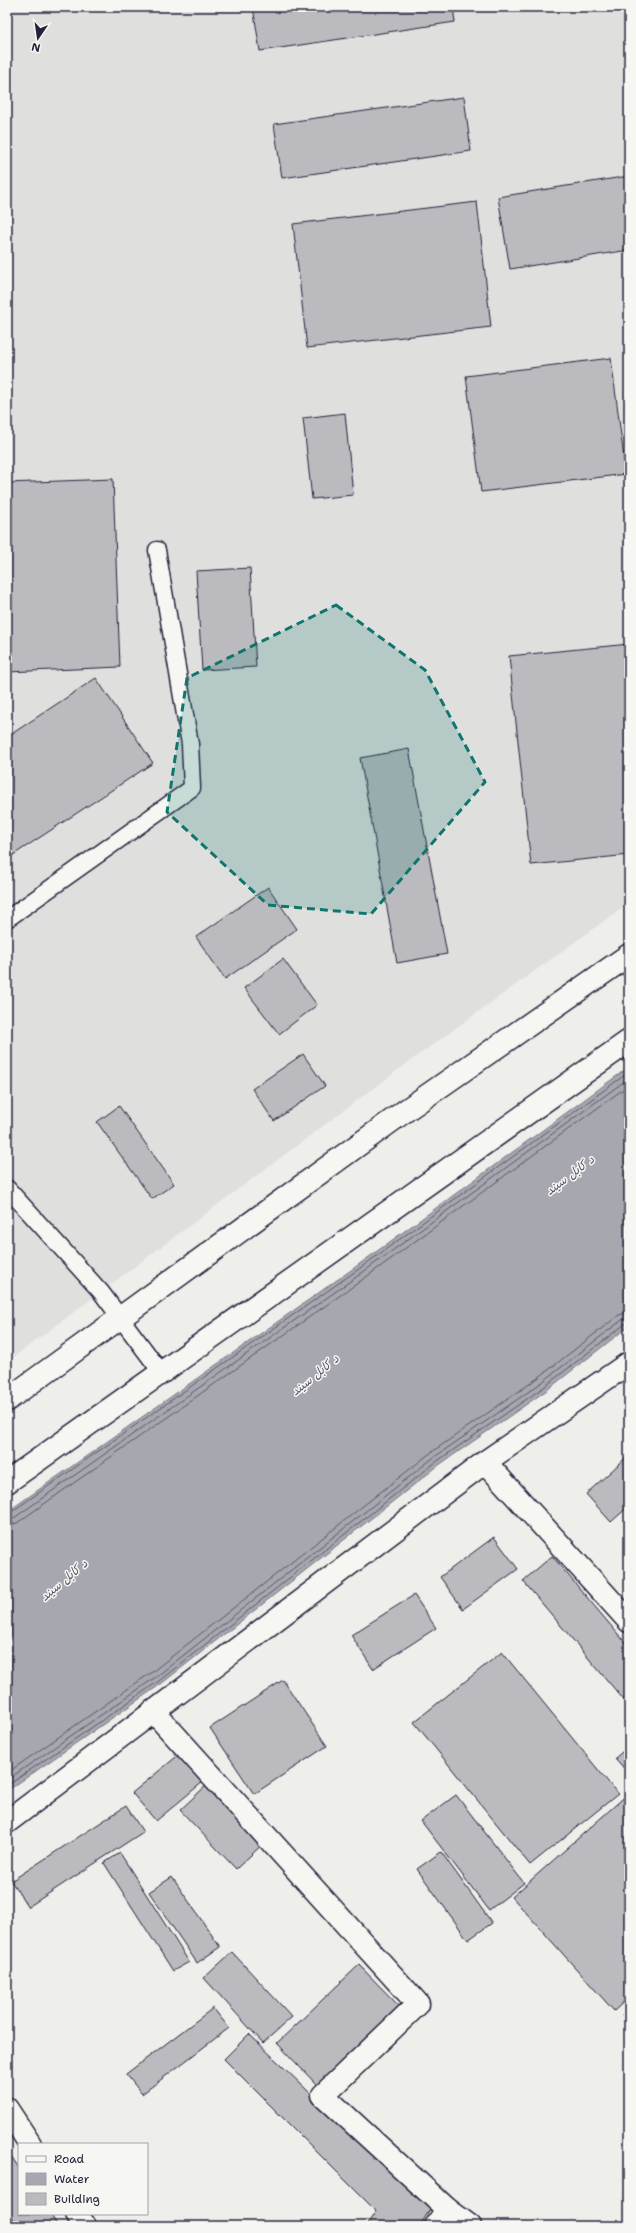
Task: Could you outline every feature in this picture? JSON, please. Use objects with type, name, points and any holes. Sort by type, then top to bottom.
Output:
[{"type":"street","points":[[7,1400],[121,1319],[405,1111],[629,955]]},
{"type":"street","points":[[7,1482],[629,1041]]},
{"type":"street","points":[[7,1822],[485,1462],[629,1363]]},
{"type":"street","points":[[485,1462],[629,1621]]},
{"type":"street","points":[[153,1711],[418,2004],[323,2095],[442,2218],[470,2226]]},
{"type":"street","points":[[7,2109],[29,2143]]},
{"type":"street","points":[[78,2215],[85,2226]]},
{"type":"lane","points":[[7,919],[192,788],[190,744],[157,550]]},
{"type":"lane","points":[[7,1188],[100,1292],[161,1372]]},
{"type":"highlighted area","points":[[336,605],[425,670],[485,782],[371,914],[268,905],[167,812],[187,678]]},
{"type":"shaded area","points":[[7,7],[629,7],[629,903],[406,1064],[7,1362]]},
{"type":"water","name":"د کابل سيند","points":[[629,1067],[629,1326],[547,1390],[439,1465],[161,1684],[7,1791],[7,1512],[354,1268]]},
{"type":"building","points":[[253,7],[453,7],[455,22],[260,51]]},
{"type":"building","points":[[464,97],[471,151],[282,178],[274,124]]},
{"type":"building","points":[[629,176],[629,250],[510,269],[498,197]]},
{"type":"building","points":[[477,202],[491,327],[307,348],[293,224]]},
{"type":"building","points":[[611,358],[626,474],[481,492],[466,376]]},
{"type":"building","points":[[345,413],[353,495],[312,499],[303,418]]},
{"type":"building","points":[[113,479],[120,667],[7,672],[7,483]]},
{"type":"building","points":[[250,568],[256,667],[202,670],[196,571]]},
{"type":"building","points":[[629,644],[629,855],[531,865],[509,656]]},
{"type":"building","points":[[96,678],[153,763],[7,859],[7,737]]},
{"type":"building","points":[[409,749],[447,954],[397,963],[360,758]]},
{"type":"building","points":[[268,887],[297,929],[225,979],[196,937]]},
{"type":"building","points":[[283,959],[317,1005],[279,1034],[244,988]]},
{"type":"building","points":[[303,1054],[325,1086],[274,1121],[252,1089]]},
{"type":"building","points":[[119,1106],[174,1184],[152,1199],[97,1122]]},
{"type":"building","points":[[629,1455],[629,1506],[611,1522],[586,1494]]},
{"type":"building","points":[[494,1537],[518,1569],[463,1609],[440,1577]]},
{"type":"building","points":[[552,1556],[629,1647],[629,1706],[523,1581]]},
{"type":"building","points":[[414,1595],[436,1628],[373,1669],[351,1635]]},
{"type":"building","points":[[502,1652],[618,1794],[530,1865],[414,1722]]},
{"type":"building","points":[[283,1680],[327,1746],[254,1794],[210,1728]]},
{"type":"building","points":[[629,1746],[629,1774],[615,1758]]},
{"type":"building","points":[[181,1753],[204,1781],[156,1821],[132,1793]]},
{"type":"building","points":[[209,1783],[265,1842],[236,1869],[180,1810]]},
{"type":"building","points":[[629,1793],[629,1997],[614,2011],[512,1897]]},
{"type":"building","points":[[456,1795],[524,1883],[489,1910],[421,1821]]},
{"type":"building","points":[[126,1806],[143,1832],[28,1907],[11,1881]]},
{"type":"building","points":[[441,1852],[492,1923],[468,1940],[417,1869]]},
{"type":"building","points":[[120,1853],[189,1962],[173,1971],[104,1863]]},
{"type":"building","points":[[172,1877],[220,1947],[197,1963],[149,1892]]},
{"type":"building","points":[[232,1952],[292,2017],[263,2043],[204,1978]]},
{"type":"building","points":[[359,1965],[399,2006],[317,2085],[277,2043]]},
{"type":"building","points":[[213,2008],[229,2028],[142,2094],[126,2074]]},
{"type":"building","points":[[629,2009],[629,2022],[622,2015]]},
{"type":"building","points":[[249,2034],[430,2209],[420,2226],[366,2226],[376,2211],[224,2059]]},
{"type":"building","points":[[7,2150],[18,2166],[18,2215],[51,2215],[58,2226],[18,2226],[7,2209]]}]
